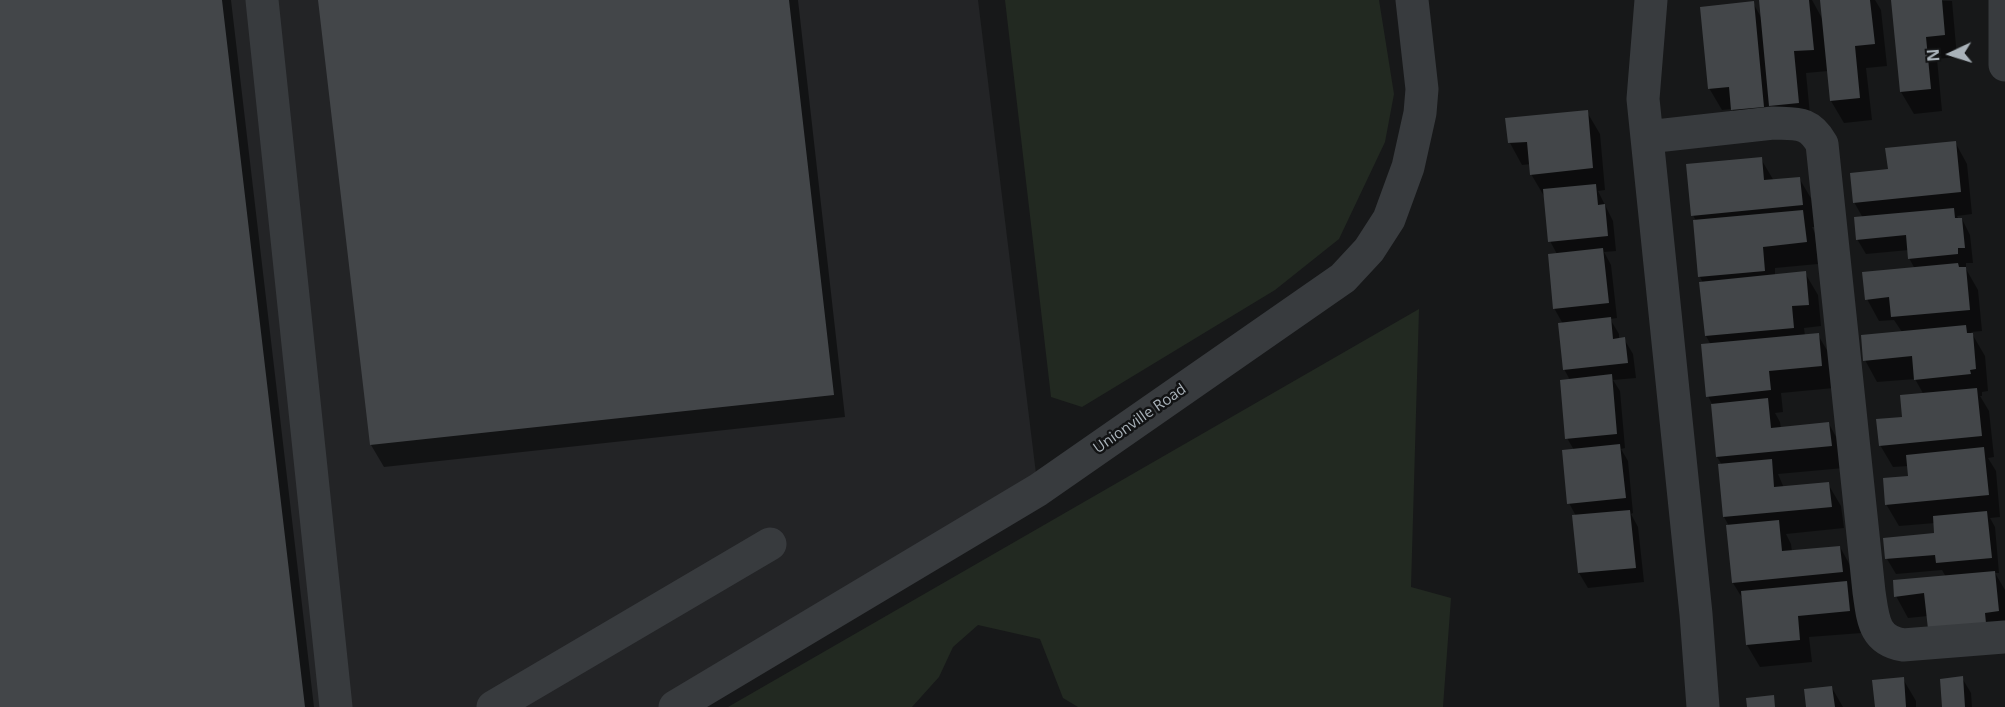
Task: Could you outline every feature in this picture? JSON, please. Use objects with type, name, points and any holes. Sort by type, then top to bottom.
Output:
[{"type":"street","points":[[262,0],[336,707]]},
{"type":"street","name":"Unionville Road","points":[[675,707],[1038,490],[1343,278],[1369,250],[1389,219],[1408,167],[1420,113],[1422,89],[1412,0]]},
{"type":"street","points":[[1651,0],[1643,99],[1696,614],[1703,707]]},
{"type":"street","points":[[2005,0],[2005,65]]},
{"type":"street","points":[[1647,137],[1773,123],[1807,127],[1815,132],[1822,144],[1874,621],[1879,633],[1891,643],[1903,645],[2005,637]]},
{"type":"street","points":[[493,707],[770,544]]},
{"type":"shaded area","points":[[0,0],[978,0],[1038,490],[675,707],[0,707]]},
{"type":"shaded area","points":[[1005,0],[1379,0],[1394,94],[1385,142],[1339,239],[1275,290],[1082,407],[1051,397]]},
{"type":"shaded area","points":[[1419,309],[1411,587],[1451,598],[1443,707],[1078,707],[1063,698],[1040,639],[978,625],[953,647],[939,677],[912,707],[728,707]]},
{"type":"building","points":[[0,0],[222,0],[305,707],[0,707]]},
{"type":"building","points":[[318,0],[789,0],[834,395],[370,445]]},
{"type":"building","points":[[1759,0],[1809,0],[1814,50],[1794,51],[1799,103],[1769,106]]},
{"type":"building","points":[[1820,0],[1870,0],[1875,44],[1855,46],[1860,98],[1830,101]]},
{"type":"building","points":[[1891,0],[1942,0],[1945,35],[1926,37],[1931,89],[1900,92]]},
{"type":"building","points":[[1754,1],[1764,107],[1731,110],[1729,87],[1708,89],[1700,7]]},
{"type":"building","points":[[1588,110],[1593,168],[1530,175],[1527,142],[1508,143],[1505,118]]},
{"type":"building","points":[[1956,141],[1961,192],[1853,203],[1850,173],[1888,169],[1885,148]]},
{"type":"building","points":[[1762,157],[1764,180],[1800,177],[1803,205],[1691,216],[1686,164]]},
{"type":"building","points":[[1596,184],[1598,205],[1605,204],[1608,236],[1548,242],[1543,189]]},
{"type":"building","points":[[1954,208],[1955,218],[1962,218],[1965,248],[1958,248],[1958,254],[1908,259],[1906,235],[1856,240],[1854,217]]},
{"type":"building","points":[[1803,210],[1807,242],[1763,247],[1765,271],[1698,277],[1693,220]]},
{"type":"building","points":[[1603,248],[1609,303],[1553,309],[1548,254]]},
{"type":"building","points":[[1958,263],[1959,267],[1966,267],[1970,310],[1891,317],[1889,297],[1865,300],[1862,272]]},
{"type":"building","points":[[1806,271],[1809,305],[1792,306],[1794,328],[1705,336],[1699,282]]},
{"type":"building","points":[[1611,317],[1613,339],[1625,337],[1628,363],[1563,370],[1558,323]]},
{"type":"building","points":[[1966,325],[1967,333],[1973,333],[1976,369],[1970,370],[1971,374],[1914,380],[1912,356],[1863,361],[1861,335]]},
{"type":"building","points":[[1819,333],[1822,366],[1769,371],[1771,390],[1706,397],[1701,344]]},
{"type":"building","points":[[1612,374],[1617,434],[1565,439],[1560,380]]},
{"type":"building","points":[[1977,388],[1982,436],[1879,446],[1876,419],[1902,417],[1900,395]]},
{"type":"building","points":[[1768,398],[1771,428],[1829,422],[1832,446],[1716,457],[1711,404]]},
{"type":"building","points":[[1620,444],[1626,498],[1567,504],[1562,450]]},
{"type":"building","points":[[1984,447],[1989,495],[1885,505],[1883,478],[1908,476],[1906,455]]},
{"type":"building","points":[[1772,459],[1774,487],[1829,482],[1832,507],[1723,517],[1718,464]]},
{"type":"building","points":[[1630,510],[1636,568],[1578,573],[1572,515]]},
{"type":"building","points":[[1987,511],[1992,558],[1936,563],[1935,555],[1885,559],[1883,538],[1934,533],[1933,516]]},
{"type":"building","points":[[1779,520],[1782,551],[1840,546],[1843,572],[1732,583],[1726,525]]},
{"type":"building","points":[[1995,571],[1999,611],[1985,613],[1986,623],[1928,629],[1924,593],[1894,597],[1893,580]]},
{"type":"building","points":[[1847,581],[1850,611],[1798,616],[1800,640],[1746,645],[1741,591]]},
{"type":"building","points":[[1963,676],[1965,707],[1942,707],[1940,679]]},
{"type":"building","points":[[1904,677],[1906,707],[1875,707],[1872,680]]},
{"type":"building","points":[[1832,686],[1835,707],[1806,707],[1804,689]]},
{"type":"building","points":[[1774,695],[1775,707],[1747,707],[1746,698]]}]
